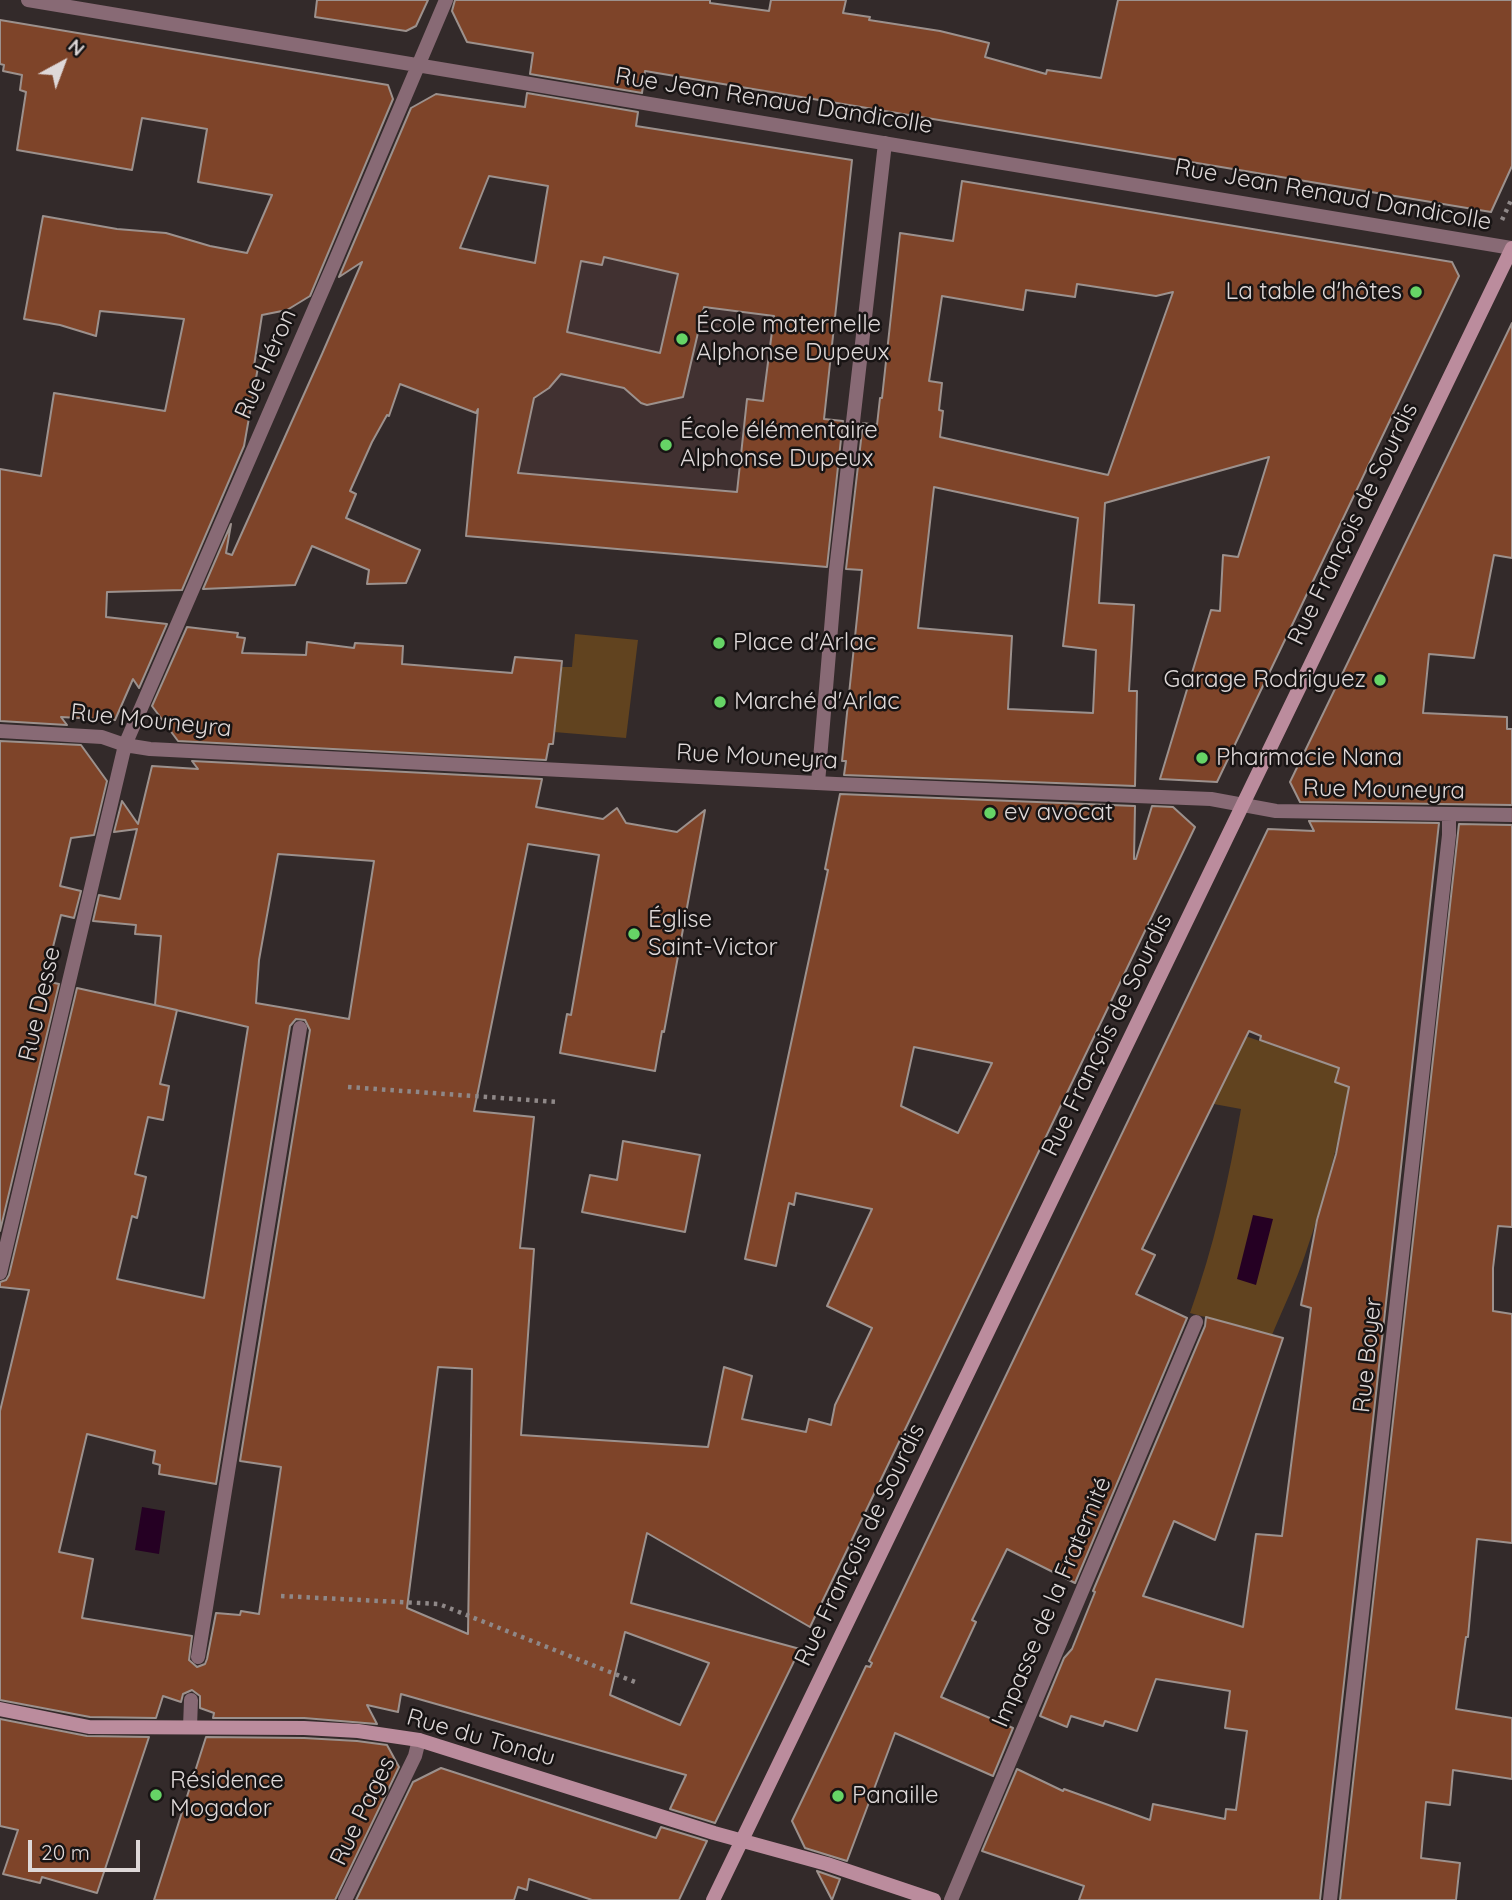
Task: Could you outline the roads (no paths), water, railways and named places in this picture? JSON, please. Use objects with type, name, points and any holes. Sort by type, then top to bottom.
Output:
[{"type":"street","name":"Rue Jean Renaud Dandicolle","points":[[28,0],[1512,248]]},
{"type":"street","name":"Rue Héron","points":[[125,745],[446,0]]},
{"type":"street","points":[[818,783],[836,570],[886,143]]},
{"type":"street","name":"Rue François de Sourdis","points":[[713,1900],[1512,248]]},
{"type":"street","name":"Rue Mouneyra","points":[[0,732],[102,737],[125,745],[150,749],[818,783],[1211,799],[1242,807],[1276,811],[1449,815],[1474,813],[1512,816]]},
{"type":"street","name":"Rue Desse","points":[[0,1273],[125,745]]},
{"type":"street","name":"Rue Boyer","points":[[1330,1900],[1449,835],[1449,815]]},
{"type":"street","points":[[198,1657],[300,1028]]},
{"type":"street","name":"Impasse de la Fraternité","points":[[951,1900],[1196,1322]]},
{"type":"street","points":[[190,1727],[191,1700]]},
{"type":"street","name":"Rue du Tondu","points":[[0,1709],[89,1727],[358,1731],[419,1740],[743,1841],[827,1864],[934,1900]]},
{"type":"street","name":"Rue Pages","points":[[345,1900],[415,1756],[419,1740]]},
{"type":"place","name":"La table d'hôtes","points":[[1416,292]]},
{"type":"place","name":"École maternelle Alphonse Dupeux","points":[[682,339]]},
{"type":"place","name":"École élémentaire Alphonse Dupeux","points":[[666,445]]},
{"type":"place","name":"Place d'Arlac","points":[[719,643]]},
{"type":"place","name":"Garage Rodriguez","points":[[1380,680]]},
{"type":"place","name":"Marché d'Arlac","points":[[720,702]]},
{"type":"place","name":"Pharmacie Nana","points":[[1202,758]]},
{"type":"place","name":"ev avocat","points":[[990,813]]},
{"type":"place","name":"Église Saint-Victor","points":[[634,934]]},
{"type":"place","name":"Résidence Mogador","points":[[156,1795]]},
{"type":"place","name":"Panaille","points":[[838,1796]]}]
